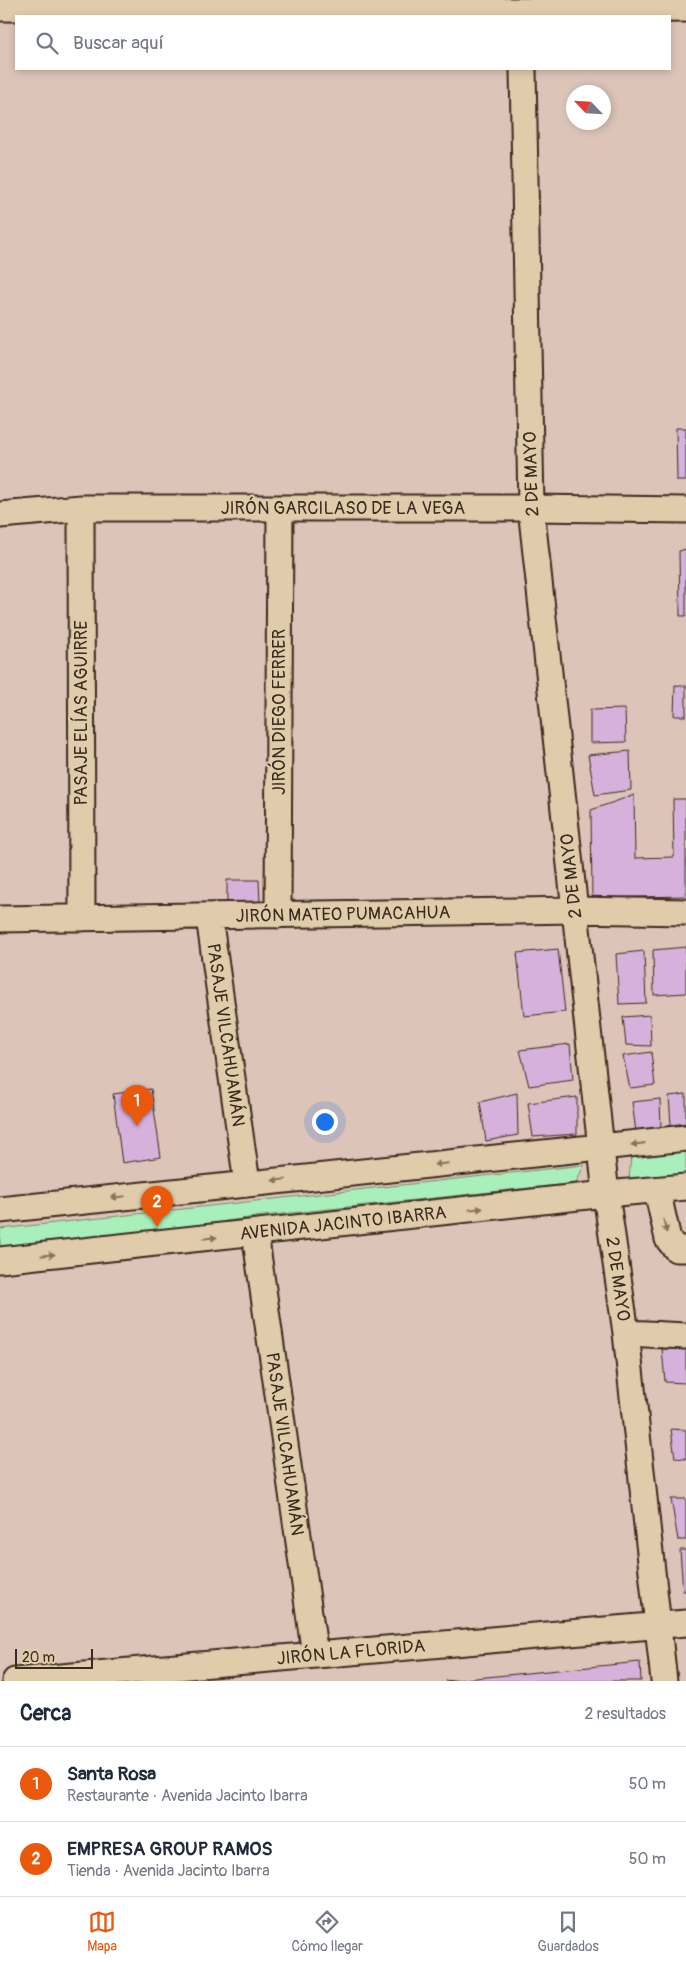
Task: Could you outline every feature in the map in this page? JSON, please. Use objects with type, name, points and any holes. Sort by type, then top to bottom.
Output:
[{"type":"street","points":[[0,8],[686,9]]},
{"type":"street","name":"2 DE MAYO","points":[[522,70],[531,508],[606,1194],[626,1333],[664,1681]]},
{"type":"street","name":"JIRÓN GARCILASO DE LA VEGA","points":[[0,515],[81,508],[686,510]]},
{"type":"street","name":"PASAJE ELÍAS AGUIRRE","points":[[81,508],[82,918]]},
{"type":"street","name":"JIRÓN DIEGO FERRER","points":[[278,915],[280,508]]},
{"type":"street","name":"JIRÓN MATEO PUMACAHUA","points":[[0,919],[575,910],[686,912]]},
{"type":"street","name":"PASAJE VILCAHUAMÁN","points":[[209,917],[247,1183]]},
{"type":"street","points":[[0,1210],[686,1138]]},
{"type":"street","name":"AVENIDA JACINTO IBARRA","points":[[0,1260],[606,1194],[686,1188]]},
{"type":"street","points":[[657,1190],[668,1239],[676,1249],[686,1249]]},
{"type":"street","name":"PASAJE VILCAHUAMÁN","points":[[255,1233],[315,1655]]},
{"type":"street","points":[[626,1333],[686,1336]]},
{"type":"street","name":"JIRÓN LA FLORIDA","points":[[15,1681],[686,1623]]},
{"type":"green space","points":[[686,1149],[686,1175],[629,1181],[631,1155]]},
{"type":"green space","points":[[584,1165],[576,1183],[263,1216],[0,1252],[0,1229]]},
{"type":"building","points":[[676,428],[686,428],[686,481],[677,481]]},
{"type":"building","points":[[686,549],[686,616],[680,616],[679,551]]},
{"type":"building","points":[[675,685],[686,686],[686,716],[674,716]]},
{"type":"building","points":[[625,709],[626,742],[590,743],[590,710]]},
{"type":"building","points":[[630,751],[631,790],[595,795],[588,755]]},
{"type":"building","points":[[634,795],[635,858],[674,857],[673,799],[686,799],[686,896],[592,898],[591,810]]},
{"type":"building","points":[[227,880],[259,880],[260,903],[227,904]]},
{"type":"building","points":[[686,947],[686,993],[654,995],[653,950]]},
{"type":"building","points":[[558,949],[565,1012],[524,1016],[517,953]]},
{"type":"building","points":[[644,951],[646,1003],[619,1004],[616,954]]},
{"type":"building","points":[[650,1015],[651,1046],[626,1045],[623,1017]]},
{"type":"building","points":[[570,1044],[573,1080],[529,1086],[520,1050]]},
{"type":"building","points":[[651,1052],[655,1085],[630,1088],[623,1056]]},
{"type":"building","points":[[151,1089],[161,1157],[122,1163],[113,1094]]},
{"type":"building","points":[[517,1093],[518,1135],[486,1141],[480,1102]]},
{"type":"building","points":[[686,1094],[686,1123],[671,1125],[669,1096]]},
{"type":"building","points":[[577,1097],[577,1134],[533,1137],[528,1103]]},
{"type":"building","points":[[660,1099],[661,1128],[636,1132],[632,1102]]},
{"type":"building","points":[[662,1349],[686,1349],[686,1383],[665,1382]]},
{"type":"building","points":[[671,1429],[686,1430],[686,1459],[675,1458]]},
{"type":"building","points":[[671,1499],[686,1499],[686,1540],[678,1540]]},
{"type":"building","points":[[680,1550],[686,1550],[686,1591],[683,1591]]},
{"type":"building","points":[[640,1662],[641,1681],[445,1681]]},
{"type":"place","name":"Santa Rosa","points":[[137,1126]]},
{"type":"place","name":"EMPRESA GROUP RAMOS","points":[[157,1227]]}]
